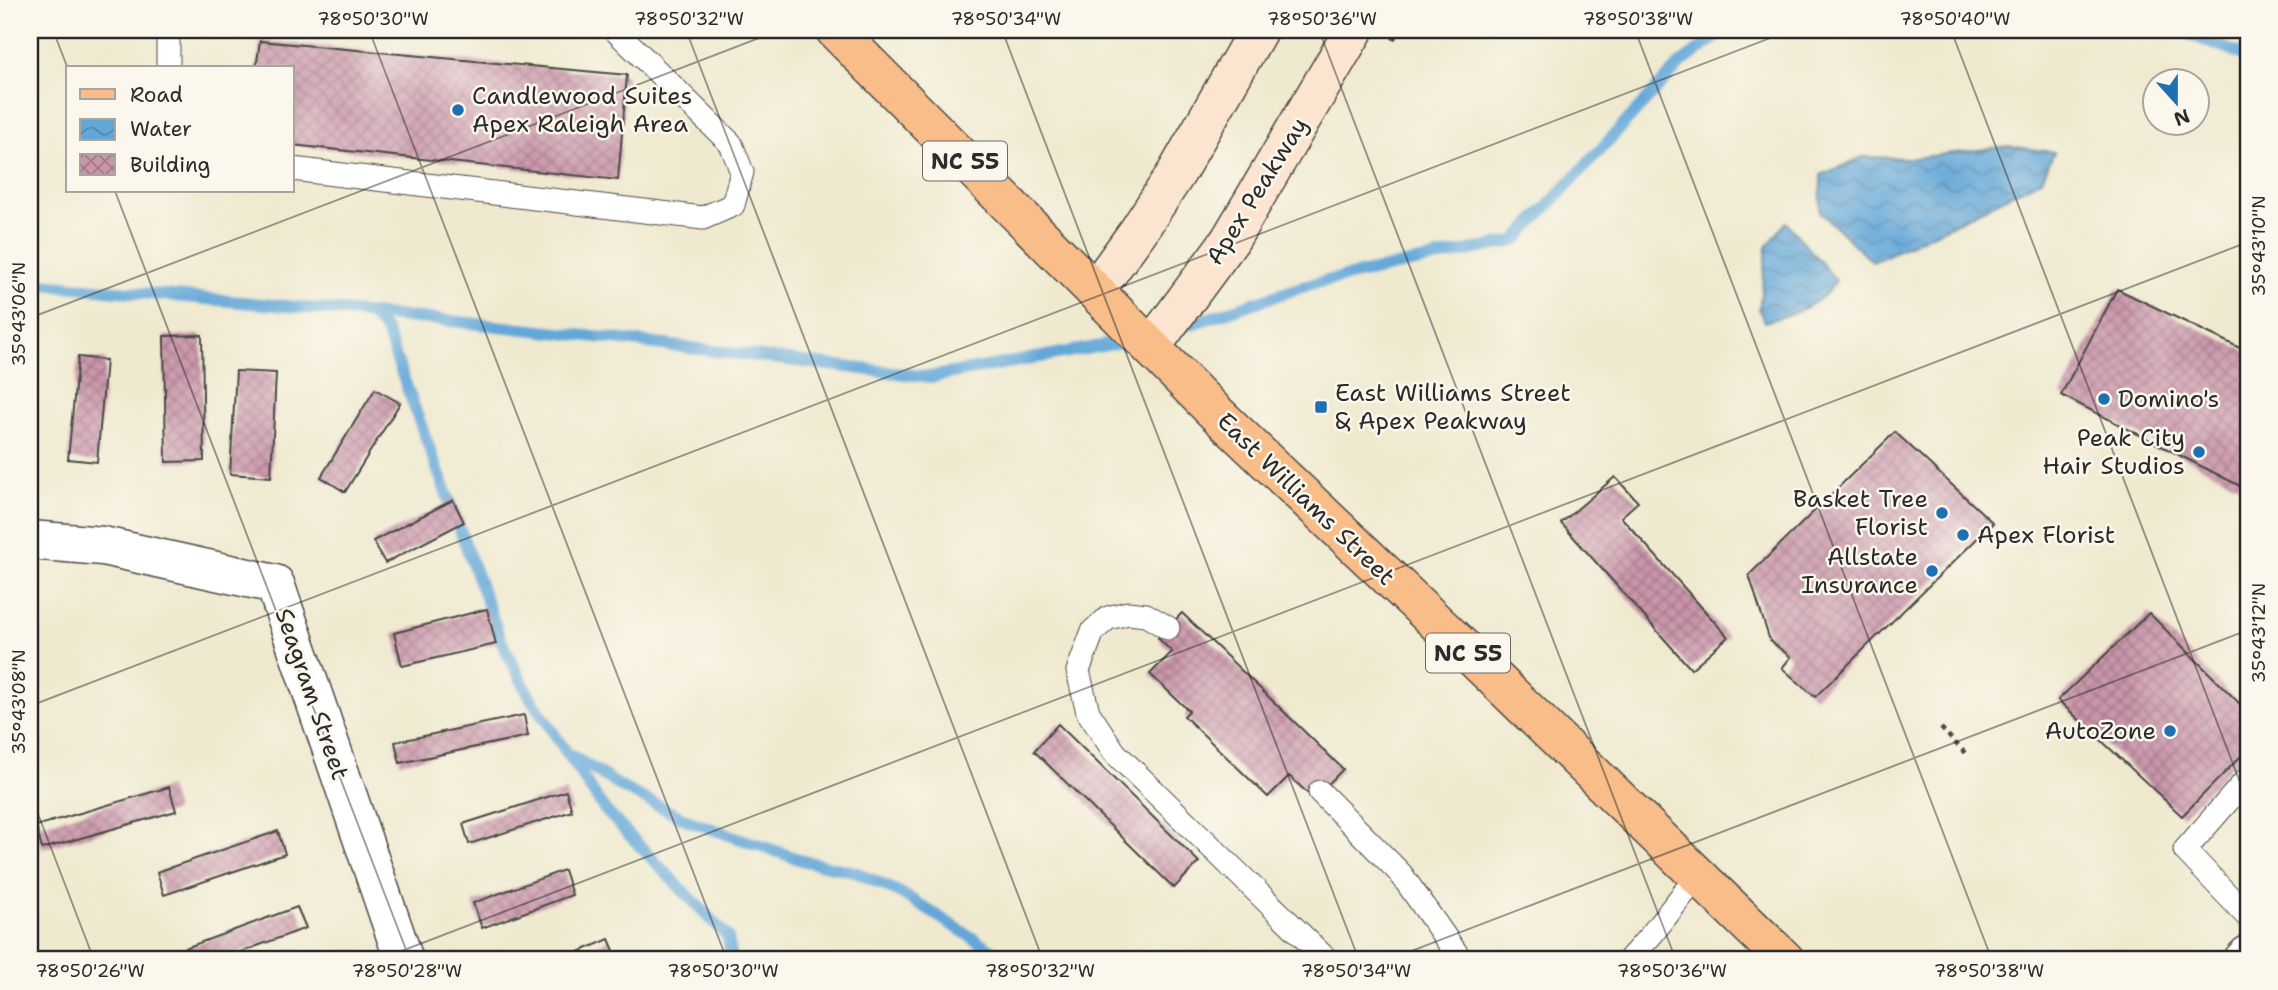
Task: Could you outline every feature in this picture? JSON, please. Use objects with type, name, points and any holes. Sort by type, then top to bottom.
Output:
[{"type":"main road","name":"East Williams Street","points":[[835,30],[1215,412],[1785,960]]},
{"type":"main road","points":[[1095,291],[1177,172],[1258,30]]},
{"type":"main road","name":"Apex Peakway","points":[[1151,347],[1230,240],[1354,30]]},
{"type":"street","name":"Seagram Street","points":[[30,540],[103,546],[275,584],[404,960]]},
{"type":"street","points":[[2243,960],[2248,955]]},
{"type":"lane","points":[[168,30],[168,66]]},
{"type":"lane","points":[[294,169],[703,218],[733,205],[742,172],[731,144],[615,30]]},
{"type":"lane","points":[[1168,628],[1146,615],[1128,612],[1108,618],[1093,631],[1078,671],[1088,712],[1115,753],[1327,960]]},
{"type":"lane","points":[[2248,778],[2185,850],[2248,918]]},
{"type":"lane","points":[[1320,792],[1401,874],[1461,960]]},
{"type":"lane","points":[[1629,960],[1653,934],[1698,875]]},
{"type":"path","points":[[1941,728],[1965,753]]},
{"type":"water","points":[[2008,146],[2054,152],[2042,179],[1873,262],[1820,212],[1821,175],[1863,157],[1915,158]]},
{"type":"water","points":[[1786,222],[1836,280],[1815,302],[1764,322],[1759,309],[1767,247]]},
{"type":"building","name":"Candlewood Suites Apex Raleigh Area","points":[[260,41],[627,75],[618,180],[294,145],[294,66],[256,66]]},
{"type":"building","points":[[2117,289],[2248,352],[2248,490],[2061,395]]},
{"type":"building","points":[[202,335],[204,461],[166,462],[164,336]]},
{"type":"building","points":[[78,357],[106,360],[97,462],[68,459]]},
{"type":"building","points":[[236,371],[276,373],[271,477],[230,474]]},
{"type":"building","points":[[375,389],[400,403],[345,492],[321,477]]},
{"type":"building","points":[[1895,432],[1993,523],[1815,697],[1782,668],[1791,657],[1770,641],[1749,575]]},
{"type":"building","points":[[1615,477],[1638,502],[1621,517],[1728,637],[1691,669],[1561,523]]},
{"type":"building","points":[[453,500],[464,522],[385,563],[373,541]]},
{"type":"building","points":[[487,609],[496,644],[402,666],[394,633]]},
{"type":"building","points":[[1182,613],[1343,769],[1314,799],[1289,776],[1268,797],[1184,716],[1189,711],[1150,674],[1172,652],[1158,638]]},
{"type":"building","name":"AutoZone","points":[[2149,613],[2248,712],[2248,749],[2182,816],[2058,700]]},
{"type":"building","points":[[524,715],[528,736],[400,763],[395,742]]},
{"type":"building","points":[[1058,724],[1199,862],[1174,888],[1034,751]]},
{"type":"building","points":[[169,787],[176,811],[42,849],[36,826]]},
{"type":"building","points":[[566,791],[572,811],[469,844],[463,824]]},
{"type":"building","points":[[278,831],[285,854],[164,895],[157,872]]},
{"type":"building","points":[[564,870],[572,895],[482,928],[473,903]]},
{"type":"building","points":[[297,907],[306,928],[219,960],[168,960],[166,955]]},
{"type":"building","points":[[609,939],[618,960],[560,960]]},
{"type":"waterway","points":[[1179,328],[1311,284],[1515,241],[1681,63],[1726,30]]},
{"type":"waterway","points":[[2177,30],[2248,57]]},
{"type":"waterway","points":[[30,283],[451,321],[930,377],[1134,340]]},
{"type":"waterway","points":[[371,315],[386,331],[502,643],[530,697],[604,809],[728,937],[731,960]]},
{"type":"waterway","points":[[571,755],[623,788],[689,821],[804,861],[855,872],[901,893],[1008,960]]},
{"type":"place","name":"Candlewood Suites Apex Raleigh Area","points":[[458,110]]},
{"type":"place","name":"Domino's","points":[[2104,399]]},
{"type":"place","name":"East Williams Street & Apex Peakway","points":[[1321,407]]},
{"type":"place","name":"Peak City Hair Studios","points":[[2199,452]]},
{"type":"place","name":"Basket Tree Florist","points":[[1942,513]]},
{"type":"place","name":"Apex Florist","points":[[1963,535]]},
{"type":"place","name":"Allstate Insurance","points":[[1932,571]]},
{"type":"place","name":"AutoZone","points":[[2170,731]]}]
